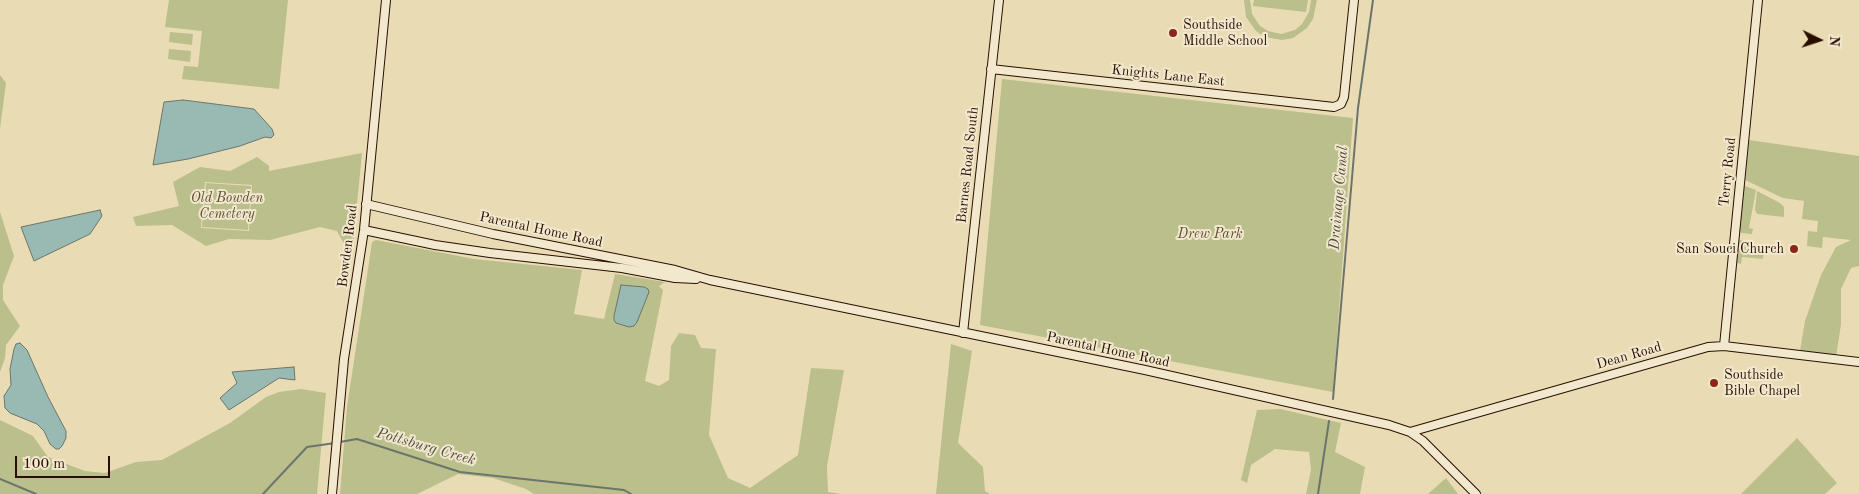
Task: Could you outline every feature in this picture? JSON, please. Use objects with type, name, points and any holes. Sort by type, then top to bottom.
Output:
[{"type":"main road","name":"Bowden Road","points":[[332,494],[340,395],[364,230],[386,0]]},
{"type":"main road","name":"Barnes Road South","points":[[963,333],[999,0]]},
{"type":"main road","name":"Knights Lane East","points":[[991,69],[1334,107],[1341,104],[1344,97],[1354,0]]},
{"type":"main road","name":"Terry Road","points":[[1724,346],[1758,0]]},
{"type":"main road","name":"Parental Home Road","points":[[366,204],[493,234],[675,270],[710,280],[1190,380],[1389,425],[1410,432],[1435,451],[1476,494]]},
{"type":"main road","name":"Parental Home Road","points":[[364,230],[435,245],[490,253],[595,265],[674,278],[710,280]]},
{"type":"main road","points":[[595,265],[597,255]]},
{"type":"main road","name":"Dean Road","points":[[1410,432],[1700,349],[1724,346],[1859,362]]},
{"type":"green space","points":[[169,0],[288,0],[279,89],[182,79],[184,66],[198,67],[202,31],[165,27]]},
{"type":"green space","points":[[1244,0],[1250,0],[1252,14],[1260,26],[1268,31],[1281,34],[1295,30],[1302,24],[1309,12],[1311,0],[1317,0],[1313,19],[1307,28],[1293,38],[1282,40],[1265,37],[1256,31],[1246,17]]},
{"type":"green space","points":[[1254,0],[1308,0],[1306,12],[1253,6]]},
{"type":"green space","points":[[170,32],[193,34],[192,45],[169,42]]},
{"type":"green space","points":[[169,49],[191,51],[190,62],[168,59]]},
{"type":"green space","points":[[0,75],[6,83],[0,129]]},
{"type":"green space","name":"Drew Park","points":[[1002,79],[1353,118],[1333,392],[980,325]]},
{"type":"green space","points":[[1749,140],[1859,156],[1859,266],[1851,268],[1841,289],[1841,324],[1836,357],[1800,351],[1805,321],[1821,275],[1836,247],[1851,240],[1823,237],[1822,248],[1807,246],[1808,231],[1817,232],[1818,221],[1802,219],[1804,201],[1783,198],[1745,180]]},
{"type":"green space","points":[[362,153],[353,244],[344,244],[337,231],[320,227],[270,240],[229,239],[206,246],[172,225],[136,226],[133,217],[179,206],[173,182],[200,167],[230,171],[257,157],[269,166],[269,171]],"holes":[[[205,182],[252,185],[249,231],[201,228]]]},
{"type":"green space","name":"Old Bowden Cemetery","points":[[206,183],[251,186],[248,230],[202,227]]},
{"type":"green space","points":[[1743,187],[1756,190],[1749,228],[1753,229],[1752,234],[1741,233],[1739,229]]},
{"type":"green space","points":[[1757,191],[1780,203],[1784,207],[1784,217],[1757,214],[1755,210]]},
{"type":"green space","points":[[0,212],[14,256],[3,285],[3,300],[20,326],[6,345],[5,358],[0,372]]},
{"type":"green space","points":[[376,240],[474,259],[582,270],[574,314],[604,319],[615,274],[665,282],[659,286],[663,290],[645,381],[659,386],[669,380],[671,346],[679,333],[695,335],[701,348],[716,349],[709,435],[728,478],[750,488],[798,455],[811,368],[844,370],[827,466],[828,492],[841,494],[534,494],[526,489],[493,478],[458,474],[417,494],[340,494],[347,407],[372,242]]},
{"type":"green space","points":[[1739,240],[1746,241],[1745,247],[1764,248],[1763,259],[1742,257],[1741,264],[1737,263]]},
{"type":"green space","points":[[951,344],[972,351],[958,443],[983,467],[985,491],[990,494],[936,494]]},
{"type":"green space","points":[[301,389],[326,393],[317,494],[0,494],[0,420],[33,436],[48,457],[85,471],[105,473],[136,462],[162,460],[230,423],[266,397],[279,392]]},
{"type":"green space","points":[[1280,409],[1341,423],[1335,452],[1365,467],[1360,494],[1306,494],[1311,470],[1309,452],[1275,449],[1251,465],[1247,483],[1241,480],[1257,410]]},
{"type":"green space","points":[[1797,438],[1837,483],[1825,494],[1741,494]]},
{"type":"green space","points":[[1446,478],[1458,494],[1428,494]]},
{"type":"water","points":[[183,100],[254,109],[272,129],[274,135],[271,138],[265,137],[240,146],[188,159],[153,165],[164,102]]},
{"type":"water","points":[[100,210],[102,216],[90,234],[34,261],[21,227]]},
{"type":"water","points":[[621,285],[644,287],[649,292],[634,326],[629,327],[616,323],[614,320]]},
{"type":"water","points":[[20,343],[27,350],[66,431],[66,438],[59,449],[50,444],[44,431],[37,424],[10,413],[5,408],[4,396],[11,385],[10,369],[14,349],[16,344]]},
{"type":"water","points":[[294,367],[295,380],[279,378],[229,410],[220,398],[237,383],[232,372]]},
{"type":"waterway","name":"Drainage Canal","points":[[1333,399],[1358,108],[1373,0]]},
{"type":"waterway","name":"Drainage Canal","points":[[1318,494],[1329,421]]},
{"type":"waterway","name":"Pottsburg Creek","points":[[340,442],[357,439],[460,472],[624,490],[631,494]]},
{"type":"waterway","name":"Pottsburg Creek","points":[[263,494],[307,447],[335,443]]},
{"type":"waterway","points":[[0,479],[36,494]]},
{"type":"place","name":"Southside Middle School","points":[[1173,33]]},
{"type":"place","name":"San Souci Church","points":[[1794,249]]},
{"type":"place","name":"Southside Bible Chapel","points":[[1714,383]]}]
